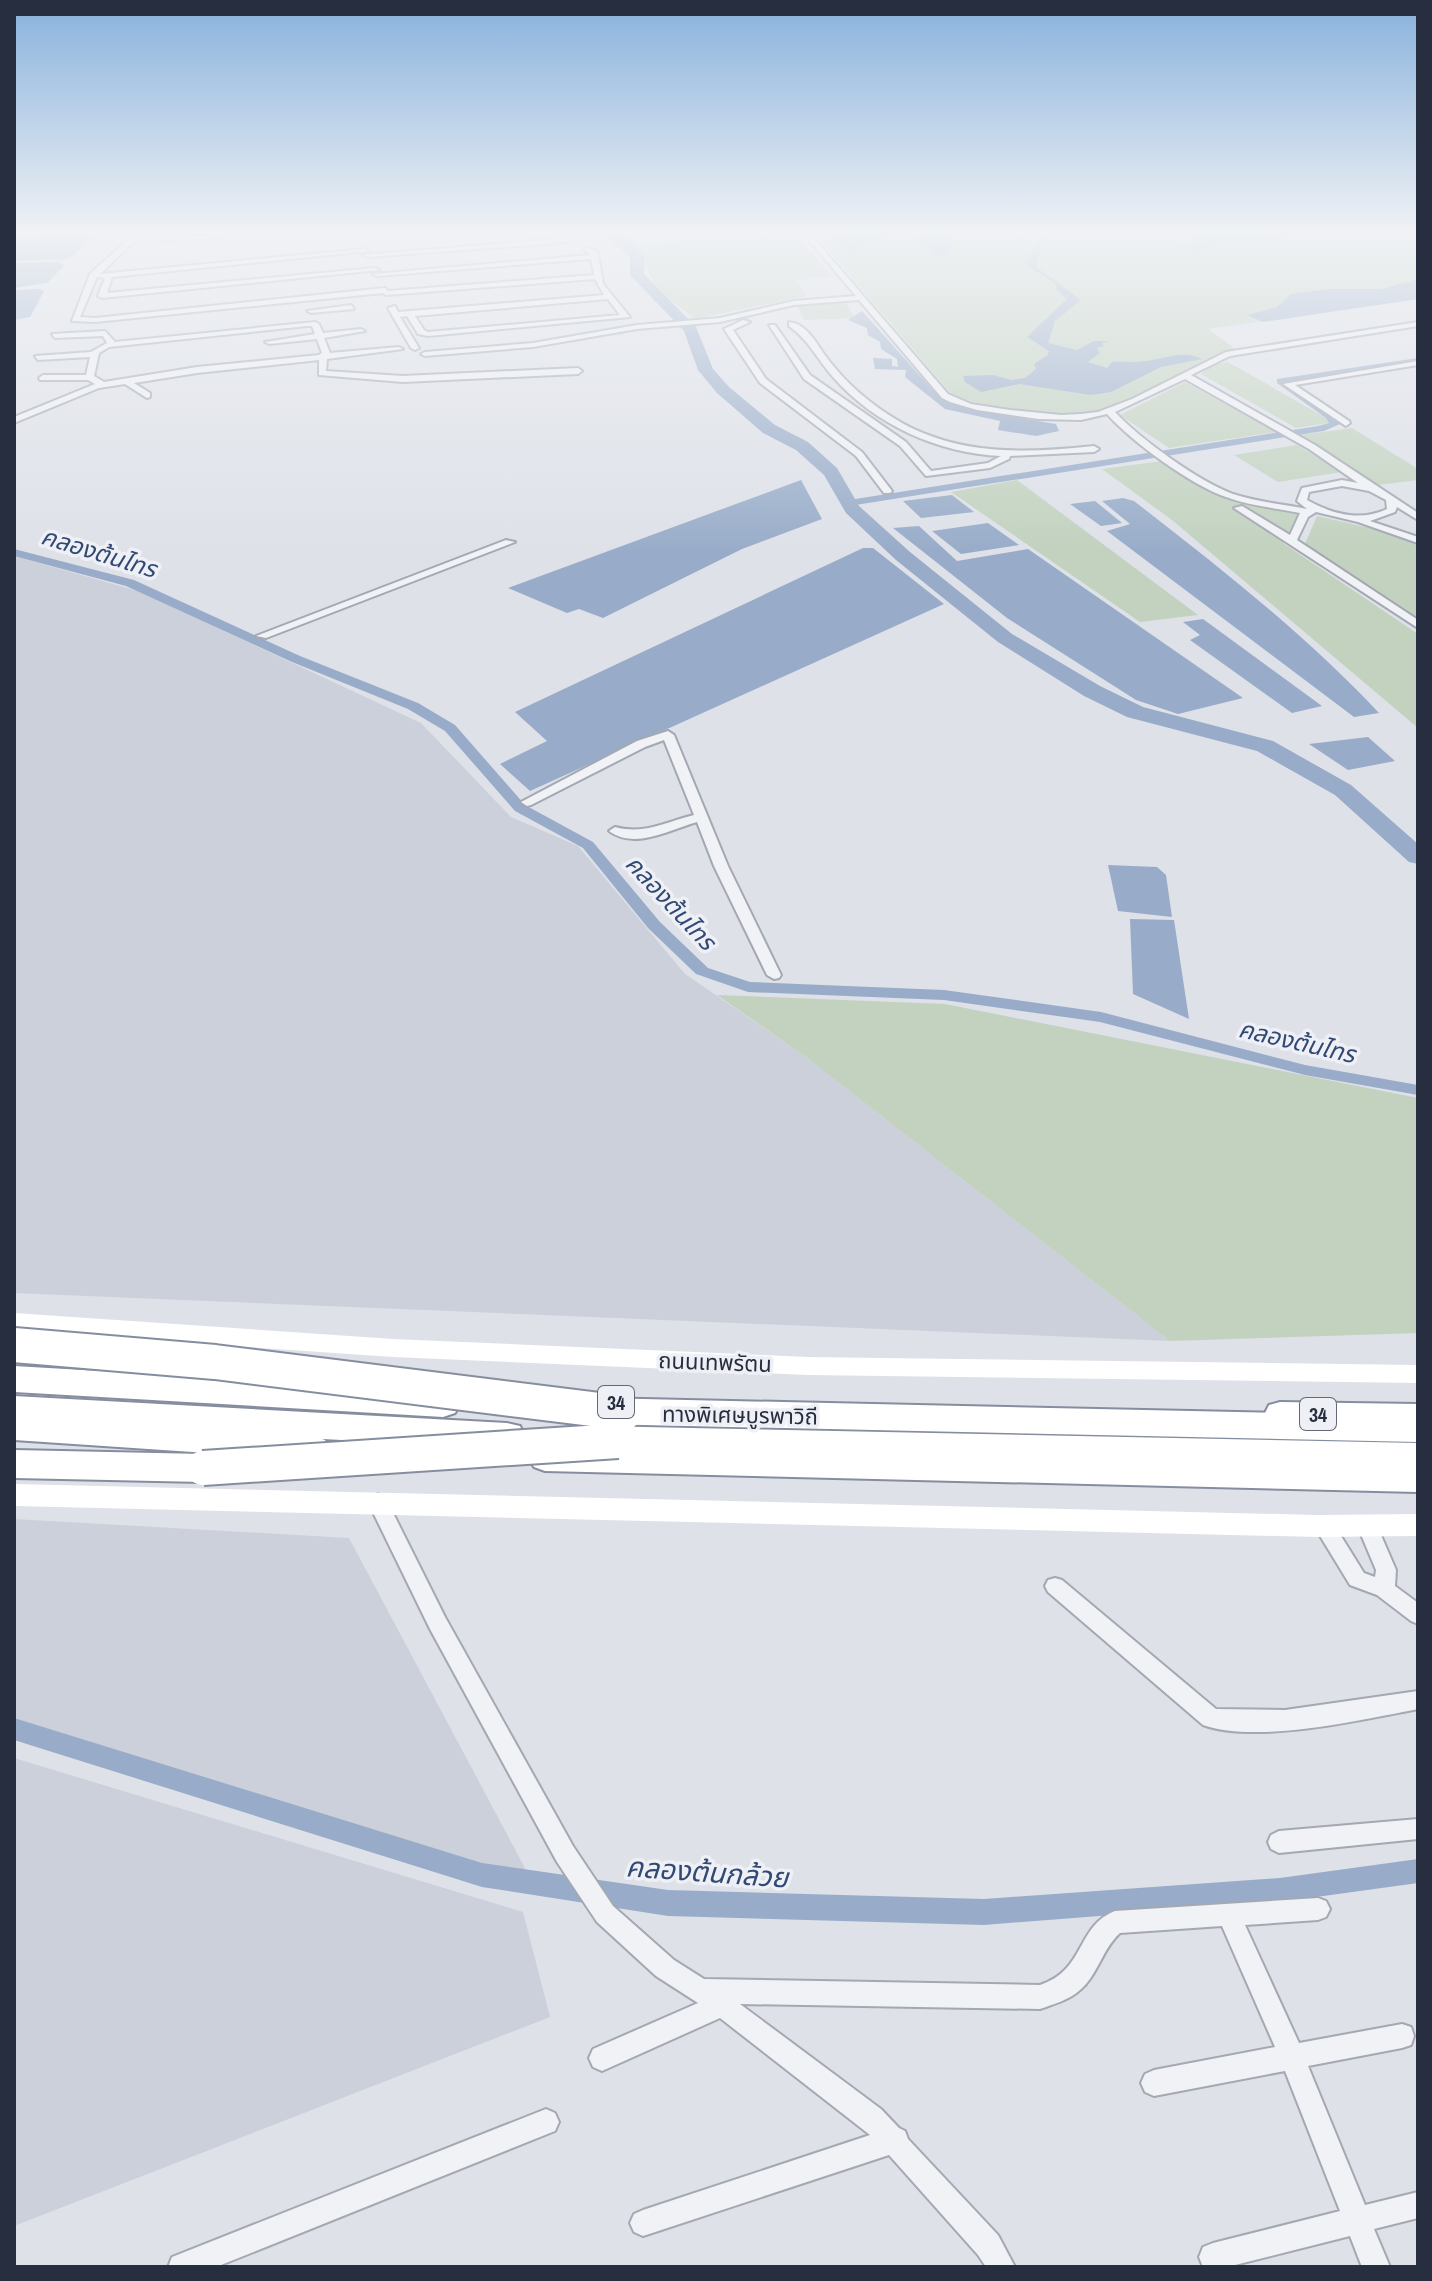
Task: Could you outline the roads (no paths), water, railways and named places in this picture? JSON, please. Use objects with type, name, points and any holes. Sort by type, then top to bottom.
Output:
[{"type":"highway","points":[[14,1345],[215,1362],[621,1427]]},
{"type":"highway","name":"ถนนเทพรัตน","points":[[14,1367],[291,1389],[628,1402],[1418,1415]]},
{"type":"highway","name":"ทางพิเศษบูรพาวิถี","points":[[14,1379],[621,1427],[1418,1457]]},
{"type":"highway","points":[[18,1424],[272,1446],[710,1466],[1418,1480]]},
{"type":"highway","name":"ทางพิเศษบูรพาวิถี","points":[[18,1424],[1418,1429]]},
{"type":"highway","points":[[14,1464],[172,1469],[621,1427]]},
{"type":"main road","name":"ถนนเทพรัตน","points":[[14,1322],[393,1348],[777,1365],[1418,1374]]},
{"type":"main road","points":[[14,1495],[1324,1526],[1418,1525]]},
{"type":"street","points":[[109,339],[112,344]]},
{"type":"street","points":[[90,377],[95,354],[100,348],[132,339]]},
{"type":"street","points":[[204,339],[209,349]]},
{"type":"street","points":[[269,342],[287,339]]},
{"type":"street","points":[[320,339],[325,355],[322,373],[421,378],[528,376],[578,371]]},
{"type":"street","points":[[399,339],[410,353]]},
{"type":"street","points":[[410,353],[411,339]]},
{"type":"street","points":[[14,420],[102,385],[206,368],[325,355],[410,353],[557,339]]},
{"type":"street","points":[[735,339],[763,381],[859,454],[887,491]]},
{"type":"street","points":[[781,339],[807,377],[903,444],[929,474],[996,464],[1007,456]]},
{"type":"street","points":[[809,339],[841,381],[893,419],[940,444],[1007,456],[1094,449]]},
{"type":"street","points":[[895,339],[941,393],[952,401],[1040,418],[1091,418],[1118,423]]},
{"type":"street","points":[[1091,418],[1111,413],[1204,362],[1243,351],[1318,339]]},
{"type":"street","points":[[38,358],[95,354]]},
{"type":"street","points":[[277,360],[279,376]]},
{"type":"street","points":[[518,360],[528,376]]},
{"type":"street","points":[[1346,423],[1287,384],[1418,363]]},
{"type":"street","points":[[421,378],[423,367]]},
{"type":"street","points":[[206,368],[211,382]]},
{"type":"street","points":[[1184,375],[1293,437],[1418,517]]},
{"type":"street","points":[[43,378],[90,377],[102,385]]},
{"type":"street","points":[[126,381],[147,395]]},
{"type":"street","points":[[14,405],[44,410]]},
{"type":"street","points":[[1111,413],[1118,423],[1147,444],[1227,494],[1347,518],[1418,540]]},
{"type":"street","points":[[1311,510],[1302,501],[1301,495],[1314,486],[1342,483],[1372,489]]},
{"type":"street","points":[[1347,518],[1386,514],[1392,510],[1391,499]]},
{"type":"street","points":[[1239,508],[1418,625]]},
{"type":"street","points":[[1292,541],[1311,510]]},
{"type":"street","points":[[262,636],[510,542]]},
{"type":"street","points":[[527,802],[641,744],[668,735],[701,817],[774,975]]},
{"type":"street","points":[[615,831],[647,837],[679,822],[701,817]]},
{"type":"street","points":[[378,1502],[437,1623],[585,1886],[605,1914],[644,1951],[872,2118],[896,2140],[988,2245],[1001,2267]]},
{"type":"street","points":[[1367,1525],[1386,1570],[1384,1589]]},
{"type":"street","points":[[1324,1526],[1357,1579],[1384,1589],[1418,1615]]},
{"type":"street","points":[[1055,1586],[1211,1718],[1231,1722],[1353,1711],[1418,1700]]},
{"type":"street","points":[[1279,1842],[1418,1829]]},
{"type":"street","points":[[602,2058],[712,1998],[1040,1997],[1069,1987],[1075,1981],[1101,1935],[1115,1922],[1318,1909]]},
{"type":"street","points":[[1229,1915],[1293,2059],[1376,2267]]},
{"type":"street","points":[[1154,2083],[1402,2036]]},
{"type":"street","points":[[182,2267],[546,2122]]},
{"type":"street","points":[[643,2223],[896,2140]]},
{"type":"street","points":[[1213,2257],[1418,2205]]},
{"type":"water","points":[[876,339],[888,339],[941,399],[970,410],[1056,424],[1059,431],[1036,436],[998,430],[1000,421],[945,409],[905,377],[906,370],[875,369],[873,358],[892,359],[892,366],[898,367],[897,359],[881,349],[880,342]]},
{"type":"water","points":[[1031,339],[1049,339],[1048,343],[1077,350],[1094,341],[1109,341],[1097,348],[1100,353],[1088,362],[1107,368],[1112,362],[1141,362],[1181,355],[1202,359],[1161,367],[1111,392],[1091,395],[1019,384],[981,392],[965,382],[963,376],[993,375],[1011,380],[1025,378],[1036,369],[1034,364],[1049,351]]},
{"type":"water","points":[[801,480],[822,519],[742,549],[603,618],[579,609],[567,613],[508,588]]},
{"type":"water","points":[[952,495],[974,512],[921,518],[903,501]]},
{"type":"water","points":[[1123,498],[1134,501],[1261,602],[1379,713],[1354,717],[1107,531],[1130,524],[1102,501]]},
{"type":"water","points":[[1095,501],[1122,523],[1101,526],[1070,504]]},
{"type":"water","points":[[988,523],[1019,545],[961,554],[932,531]]},
{"type":"water","points":[[919,526],[957,561],[1028,549],[1243,698],[1178,714],[1136,700],[1007,618],[893,528]]},
{"type":"water","points":[[863,548],[873,548],[944,604],[530,791],[500,764],[547,741],[515,712]]},
{"type":"water","points":[[1203,619],[1322,706],[1292,713],[1190,640],[1200,635],[1183,622]]},
{"type":"water","points":[[1368,737],[1395,761],[1348,770],[1309,744]]},
{"type":"water","points":[[1108,865],[1157,867],[1166,875],[1172,917],[1118,911]]},
{"type":"water","points":[[1130,919],[1174,920],[1189,1019],[1133,994]]},
{"type":"waterway","points":[[695,339],[706,370],[723,390],[769,429],[802,446],[831,472],[852,509],[903,556],[1005,638],[1092,691],[1135,712],[1265,746],[1343,790],[1418,857]]},
{"type":"waterway","points":[[849,503],[1320,429],[1335,424],[1330,416],[1280,381],[1418,361]]},
{"type":"waterway","name":"คลองต้นไทร","points":[[14,552],[130,583],[296,659],[413,706],[450,728],[520,808],[588,845],[654,925],[702,971],[748,987],[944,995],[1101,1017],[1305,1070],[1418,1090]]},
{"type":"waterway","name":"คลองต้นกล้วย","points":[[14,1729],[482,1875],[668,1903],[984,1912],[1280,1890],[1418,1871]]}]
